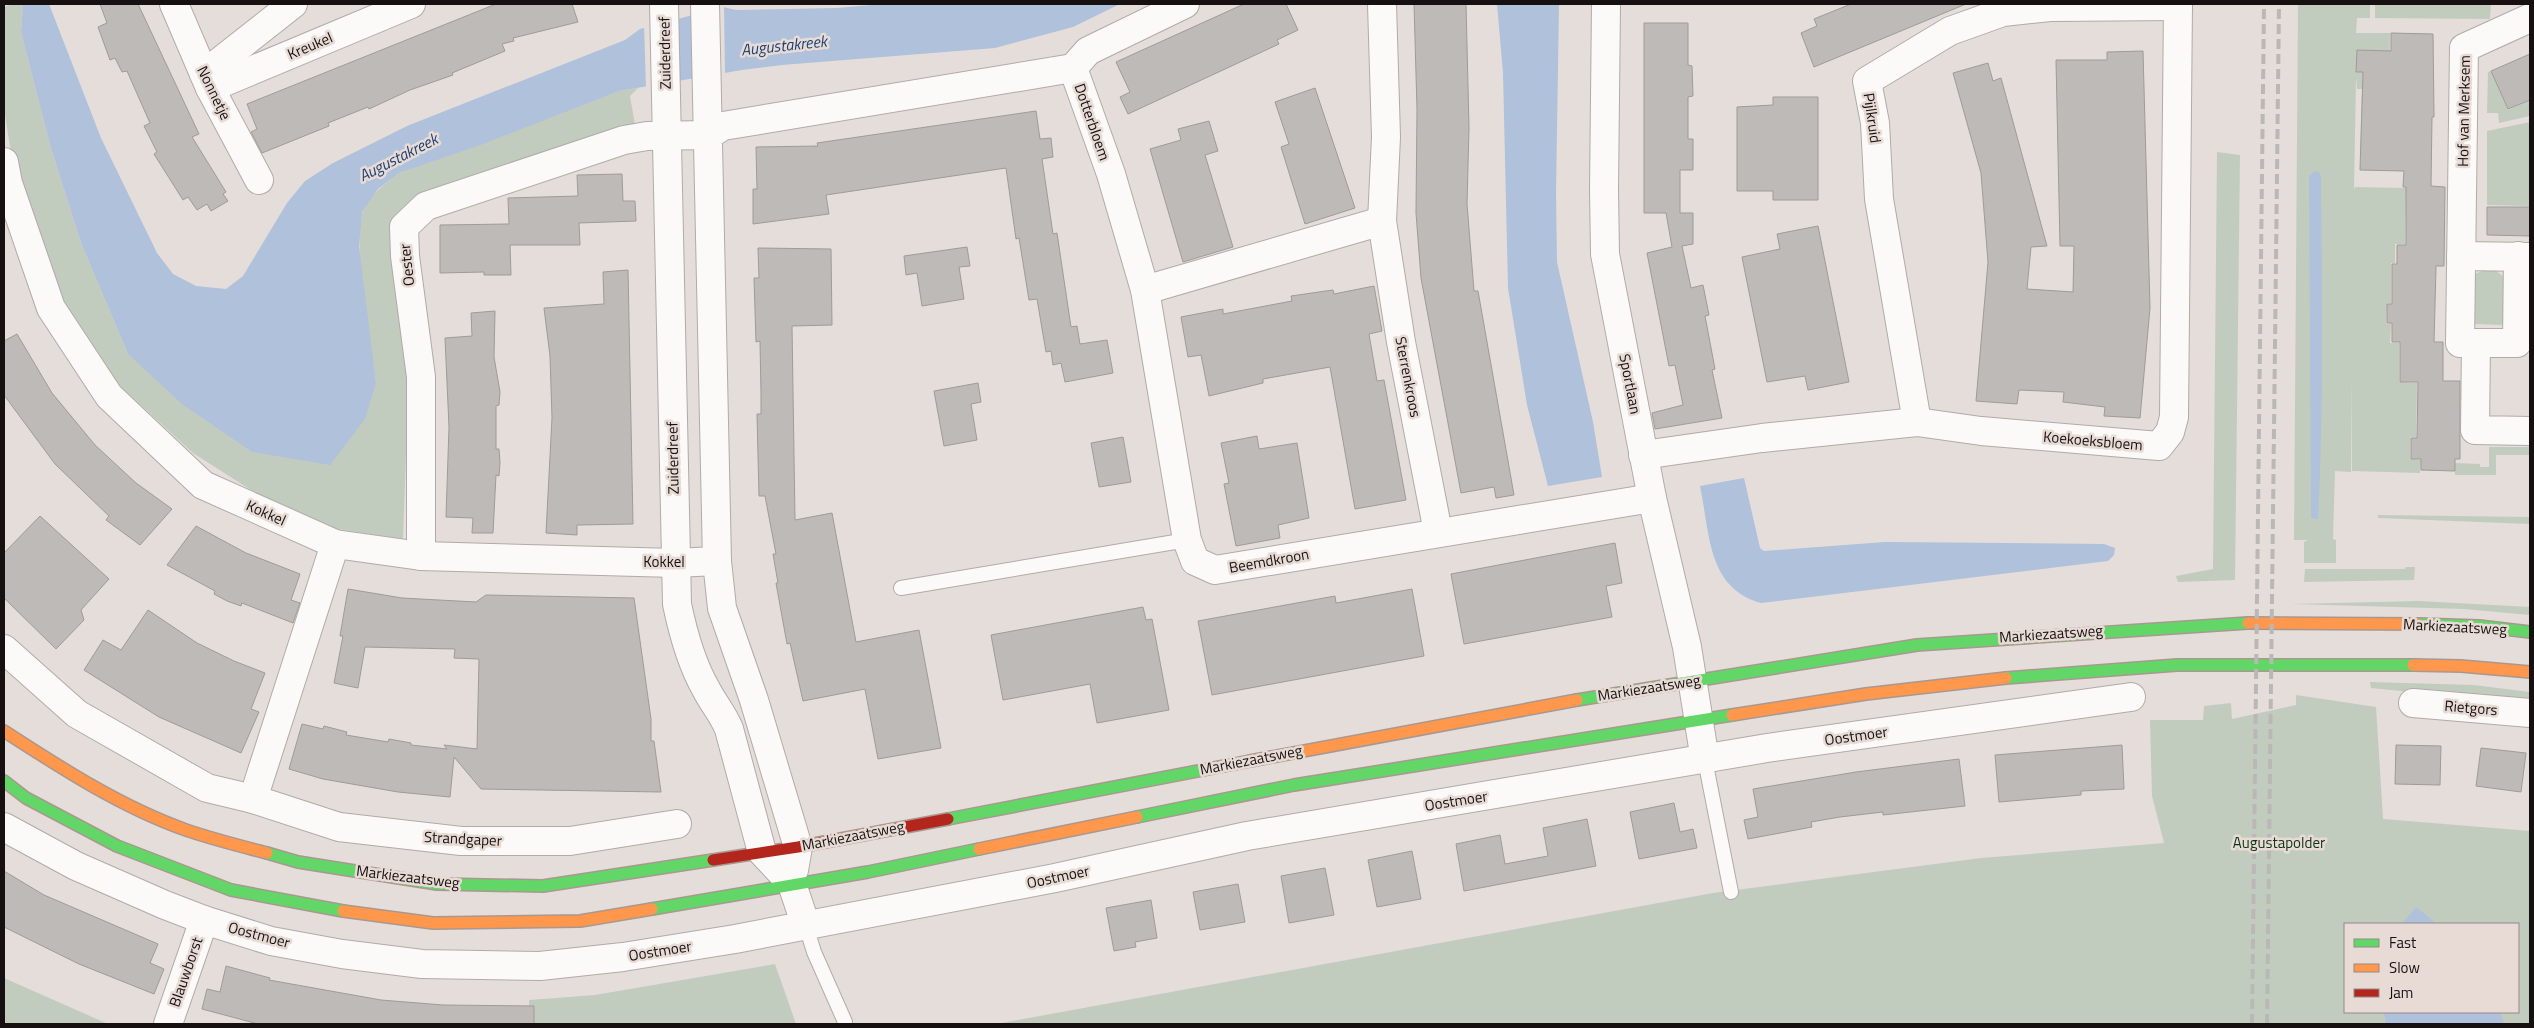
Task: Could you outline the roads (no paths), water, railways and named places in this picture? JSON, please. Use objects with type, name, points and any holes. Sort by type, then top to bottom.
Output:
[{"type":"main road","name":"Markiezaatsweg","points":[[4,731],[59,767],[120,801],[186,830],[317,864],[437,884],[543,886],[798,847],[1607,694],[1916,645],[2221,623],[2389,623],[2479,626],[2530,632]]},
{"type":"main road","points":[[4,781],[26,798],[117,846],[231,890],[313,907],[433,923],[580,921],[878,870],[1294,785],[1698,720],[1958,682],[2177,665],[2461,666],[2530,672]]},
{"type":"street","name":"Nonnetje","points":[[174,4],[207,81],[259,180]]},
{"type":"street","points":[[207,81],[293,4]]},
{"type":"street","name":"Kreukel","points":[[207,81],[411,4]]},
{"type":"street","name":"Zuiderdreef","points":[[705,4],[717,561],[722,608],[754,700],[798,847],[792,884]]},
{"type":"street","points":[[1073,68],[1088,51],[1185,4]]},
{"type":"street","name":"Sterrenkroos","points":[[1382,4],[1386,137],[1382,221],[1400,342],[1438,532]]},
{"type":"street","name":"Sportlaan","points":[[1606,4],[1605,254],[1652,498],[1687,647],[1705,760]]},
{"type":"street","name":"Koekoeksbloem","points":[[1644,455],[1762,438],[1917,422],[1981,431],[2159,446],[2170,432],[2174,407],[2178,5]]},
{"type":"street","name":"Pijlkruid","points":[[1917,422],[1879,199],[1874,123],[1866,81],[1950,31],[2003,12],[2050,8],[2178,5]]},
{"type":"street","name":"Zuiderdreef","points":[[664,7],[677,604],[684,637],[706,689],[722,712],[729,729],[762,852],[792,884],[806,926]]},
{"type":"street","name":"Hof van Merksem","points":[[2461,256],[2464,48],[2530,18]]},
{"type":"street","name":"Dotterbloem","points":[[709,135],[723,126],[1073,68],[1111,174],[1145,290],[1187,540]]},
{"type":"street","points":[[667,135],[709,135]]},
{"type":"street","name":"Oester","points":[[421,556],[421,377],[405,256],[404,227],[426,206],[624,140],[667,135]]},
{"type":"street","name":"Kokkel","points":[[4,162],[8,183],[51,308],[109,396],[203,484],[335,544],[421,556],[675,563],[717,561]]},
{"type":"street","points":[[1145,290],[1382,221]]},
{"type":"street","points":[[2461,256],[2524,257],[2517,344],[2460,343],[2461,256]]},
{"type":"street","points":[[2476,343],[2475,430],[2530,431]]},
{"type":"street","name":"Beemdkroon","points":[[1187,540],[1195,561],[1215,570],[1652,498]]},
{"type":"street","points":[[253,800],[335,544]]},
{"type":"street","name":"Strandgaper","points":[[4,649],[77,714],[207,788],[253,800],[339,827],[461,841],[570,841],[677,824]]},
{"type":"street","name":"Oostmoer","points":[[4,827],[76,866],[204,920],[271,941],[342,954],[422,964],[540,966],[632,956],[806,926],[1055,878],[1247,836],[1767,748],[2131,697]]},
{"type":"street","name":"Rietgors","points":[[2412,703],[2530,713]]},
{"type":"street","name":"Blauwborst","points":[[168,1024],[204,920]]},
{"type":"lane","points":[[901,588],[1187,540]]},
{"type":"lane","points":[[1705,760],[1731,892]]},
{"type":"lane","points":[[806,926],[814,952],[845,1022]]},
{"type":"water","name":"Augustakreek","points":[[23,4],[49,4],[101,138],[157,253],[173,274],[196,286],[226,289],[243,276],[287,203],[305,181],[333,163],[407,126],[625,40],[640,29],[723,7],[736,10],[837,8],[884,4],[1120,4],[1073,27],[995,48],[782,65],[619,91],[483,144],[399,173],[378,189],[362,212],[359,246],[376,383],[365,419],[330,465],[252,452],[182,404],[128,354],[81,243],[50,145],[21,32]]},
{"type":"water","points":[[1497,4],[1559,4],[1556,193],[1557,262],[1593,422],[1602,477],[1548,486],[1527,405],[1508,288],[1503,73]]},
{"type":"water","points":[[2315,171],[2320,173],[2321,177],[2322,262],[2322,391],[2318,519],[2311,518],[2309,176]]},
{"type":"water","points":[[1744,478],[1760,548],[1764,551],[1885,542],[2104,544],[2115,548],[2114,555],[2108,561],[1761,603],[1743,596],[1730,585],[1721,572],[1709,540],[1700,486]]},
{"type":"water","points":[[2416,907],[2436,923],[2403,923]]},
{"type":"water","points":[[2384,1013],[2500,1013],[2504,1024],[2386,1024]]},
{"type":"railway","points":[[2252,1024],[2264,4]]},
{"type":"railway","points":[[2267,1024],[2279,4]]},
{"type":"park label","name":"Augustapolder","points":[[2279,843]]}]
